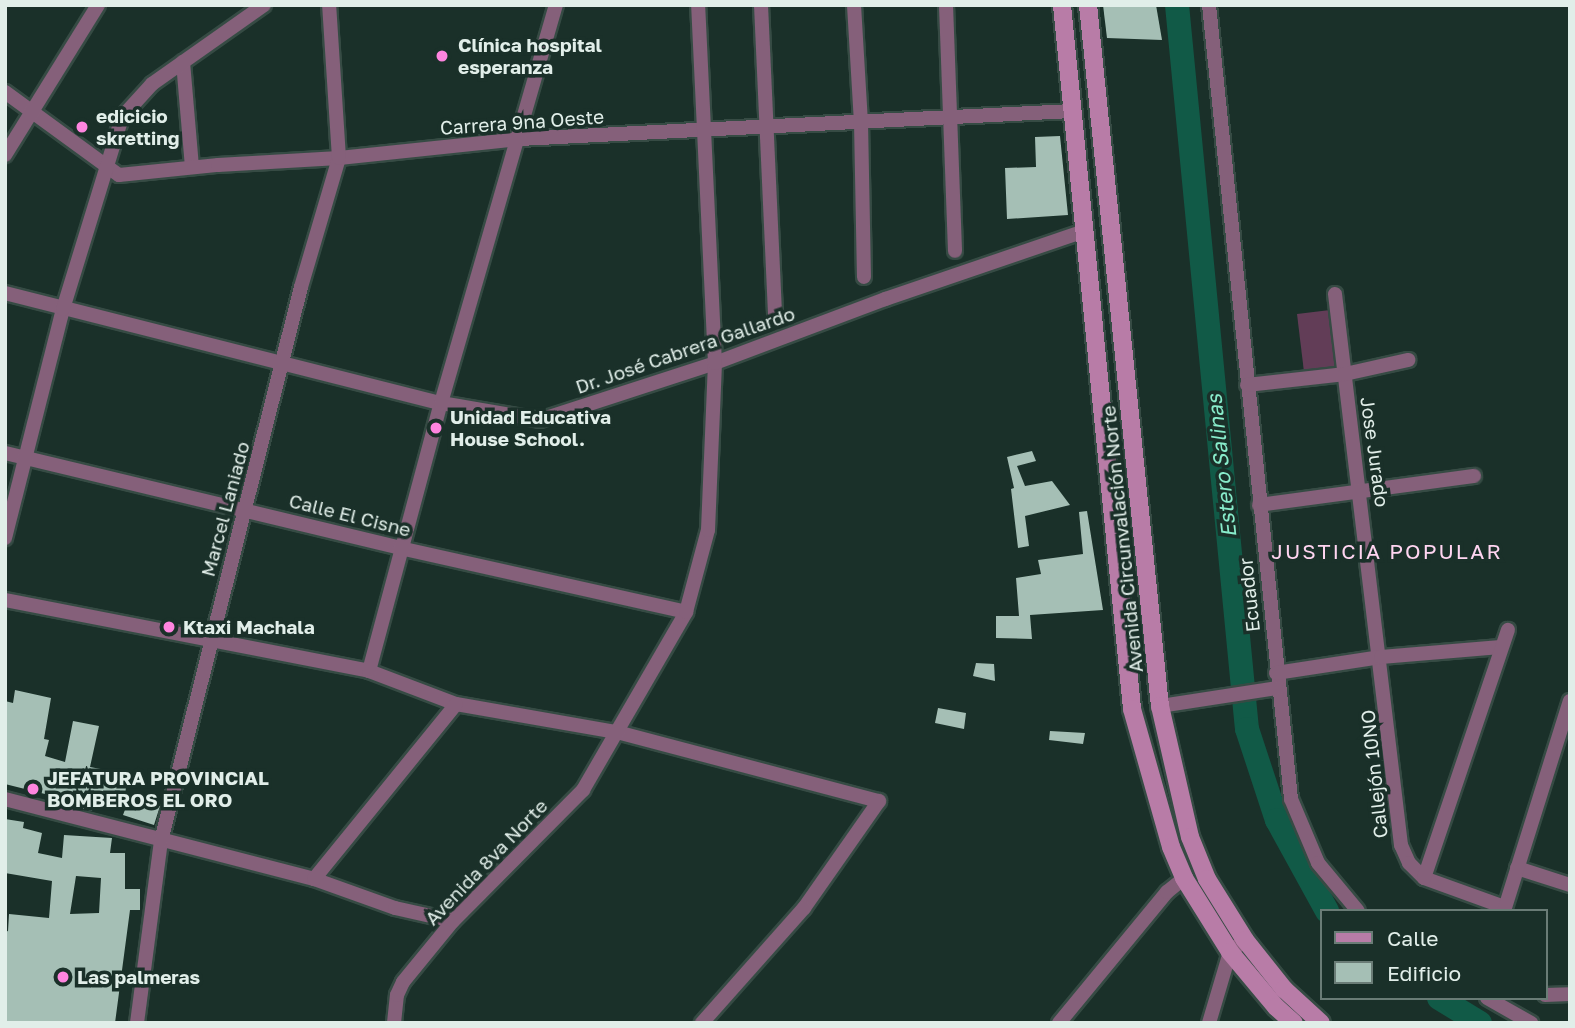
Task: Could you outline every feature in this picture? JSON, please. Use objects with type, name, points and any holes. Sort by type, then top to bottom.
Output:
[{"type":"main road","name":"Avenida Circunvalación Norte","points":[[1062,5],[1070,111],[1085,232],[1132,709],[1171,847],[1184,878],[1230,952],[1276,1007],[1294,1023]]},
{"type":"main road","name":"Avenida Circunvalación Norte","points":[[1088,5],[1160,706],[1190,836],[1207,879],[1245,940],[1284,989],[1321,1023]]},
{"type":"main road","points":[[1088,269],[1116,267]]},
{"type":"street","points":[[5,155],[98,5]]},
{"type":"street","points":[[5,538],[63,309],[122,117],[152,84],[264,5]]},
{"type":"street","name":"Marcel Laniado","points":[[137,1023],[161,841],[282,364],[338,158],[329,5]]},
{"type":"street","points":[[369,671],[400,548],[556,5]]},
{"type":"street","name":"Avenida 8va Norte","points":[[394,1023],[397,995],[403,982],[453,921],[583,790],[686,612],[708,530],[715,363],[698,5]]},
{"type":"street","points":[[761,5],[775,315]]},
{"type":"street","points":[[854,5],[861,122],[864,277]]},
{"type":"street","points":[[946,5],[955,251]]},
{"type":"street","name":"Ecuador","points":[[1209,5],[1276,673],[1272,689],[1291,799],[1318,863],[1356,909]]},
{"type":"street","points":[[183,62],[192,167]]},
{"type":"street","name":"Carrera 9na Oeste","points":[[5,92],[119,175],[192,167],[338,158],[519,139],[1070,111]]},
{"type":"street","name":"Dr. José Cabrera Gallardo","points":[[5,293],[441,403],[540,420],[715,363],[885,299],[1085,232]]},
{"type":"street","name":"Jose Jurado","points":[[1335,294],[1381,657]]},
{"type":"street","points":[[1247,385],[1345,374],[1408,360]]},
{"type":"street","name":"Calle El Cisne","points":[[5,453],[400,548],[686,612]]},
{"type":"street","points":[[1259,505],[1474,476]]},
{"type":"street","points":[[5,600],[369,671],[456,704],[617,732],[879,801],[804,908],[702,1023]]},
{"type":"street","points":[[1508,630],[1424,878],[1504,909],[1570,701]]},
{"type":"street","points":[[1276,673],[1381,657],[1501,647]]},
{"type":"street","name":"Callejón 10NO","points":[[1381,657],[1401,845],[1409,863],[1424,878]]},
{"type":"street","points":[[1160,706],[1272,689]]},
{"type":"street","points":[[314,879],[456,704]]},
{"type":"street","points":[[5,799],[314,879],[394,908],[453,921]]},
{"type":"street","points":[[1517,868],[1570,885]]},
{"type":"street","points":[[1059,1023],[1167,892],[1184,878]]},
{"type":"street","points":[[1209,1023],[1230,952],[1245,940]]},
{"type":"street","points":[[1547,995],[1570,994]]},
{"type":"street","points":[[1495,1000],[1531,1023]]},
{"type":"shaded area","points":[[1330,310],[1337,368],[1304,372],[1297,314]]},
{"type":"building","points":[[1103,5],[1156,5],[1162,40],[1107,38]]},
{"type":"building","points":[[1060,136],[1068,215],[1007,219],[1005,168],[1036,167],[1035,137]]},
{"type":"building","points":[[1032,451],[1036,461],[1017,466],[1025,486],[1052,481],[1070,505],[1025,516],[1029,546],[1018,548],[1011,489],[1014,488],[1007,457]]},
{"type":"building","points":[[1087,511],[1103,610],[1030,615],[1032,639],[996,638],[996,616],[1019,616],[1016,578],[1041,574],[1038,560],[1083,554],[1079,512]]},
{"type":"building","points":[[976,663],[994,664],[995,681],[973,676]]},
{"type":"building","points":[[15,690],[51,698],[44,739],[49,740],[45,756],[65,762],[73,721],[99,726],[90,767],[106,770],[105,776],[127,781],[125,794],[160,806],[154,825],[123,815],[126,807],[95,800],[92,811],[52,801],[53,796],[5,784],[5,701],[13,703]]},
{"type":"building","points":[[938,708],[966,713],[964,729],[935,723]]},
{"type":"building","points":[[1050,731],[1085,733],[1083,744],[1049,740]]},
{"type":"building","name":"Las palmeras","points":[[5,819],[24,822],[23,828],[42,833],[38,853],[62,858],[64,835],[112,838],[110,853],[125,853],[125,889],[140,889],[140,910],[130,910],[115,1023],[5,1023],[5,932],[8,931],[9,914],[49,918],[52,881],[5,873]],"holes":[[[76,876],[101,878],[99,913],[70,914]]]},
{"type":"waterway","name":"Estero Salinas","points":[[1177,5],[1247,729],[1277,820],[1326,909]]},
{"type":"waterway","name":"Estero Salinas","points":[[1442,1000],[1480,1023]]},
{"type":"place","name":"Clínica hospital esperanza","points":[[442,56]]},
{"type":"place","name":"edicicio skretting","points":[[82,127]]},
{"type":"place","name":"Unidad Educativa House School.","points":[[436,428]]},
{"type":"place","name":"Ktaxi Machala","points":[[169,627]]},
{"type":"place","name":"JEFATURA PROVINCIAL BOMBEROS EL ORO","points":[[33,789]]},
{"type":"place","name":"Las palmeras","points":[[63,977]]},
{"type":"district","name":"JUSTICIA POPULAR","points":[[1387,551]]}]
